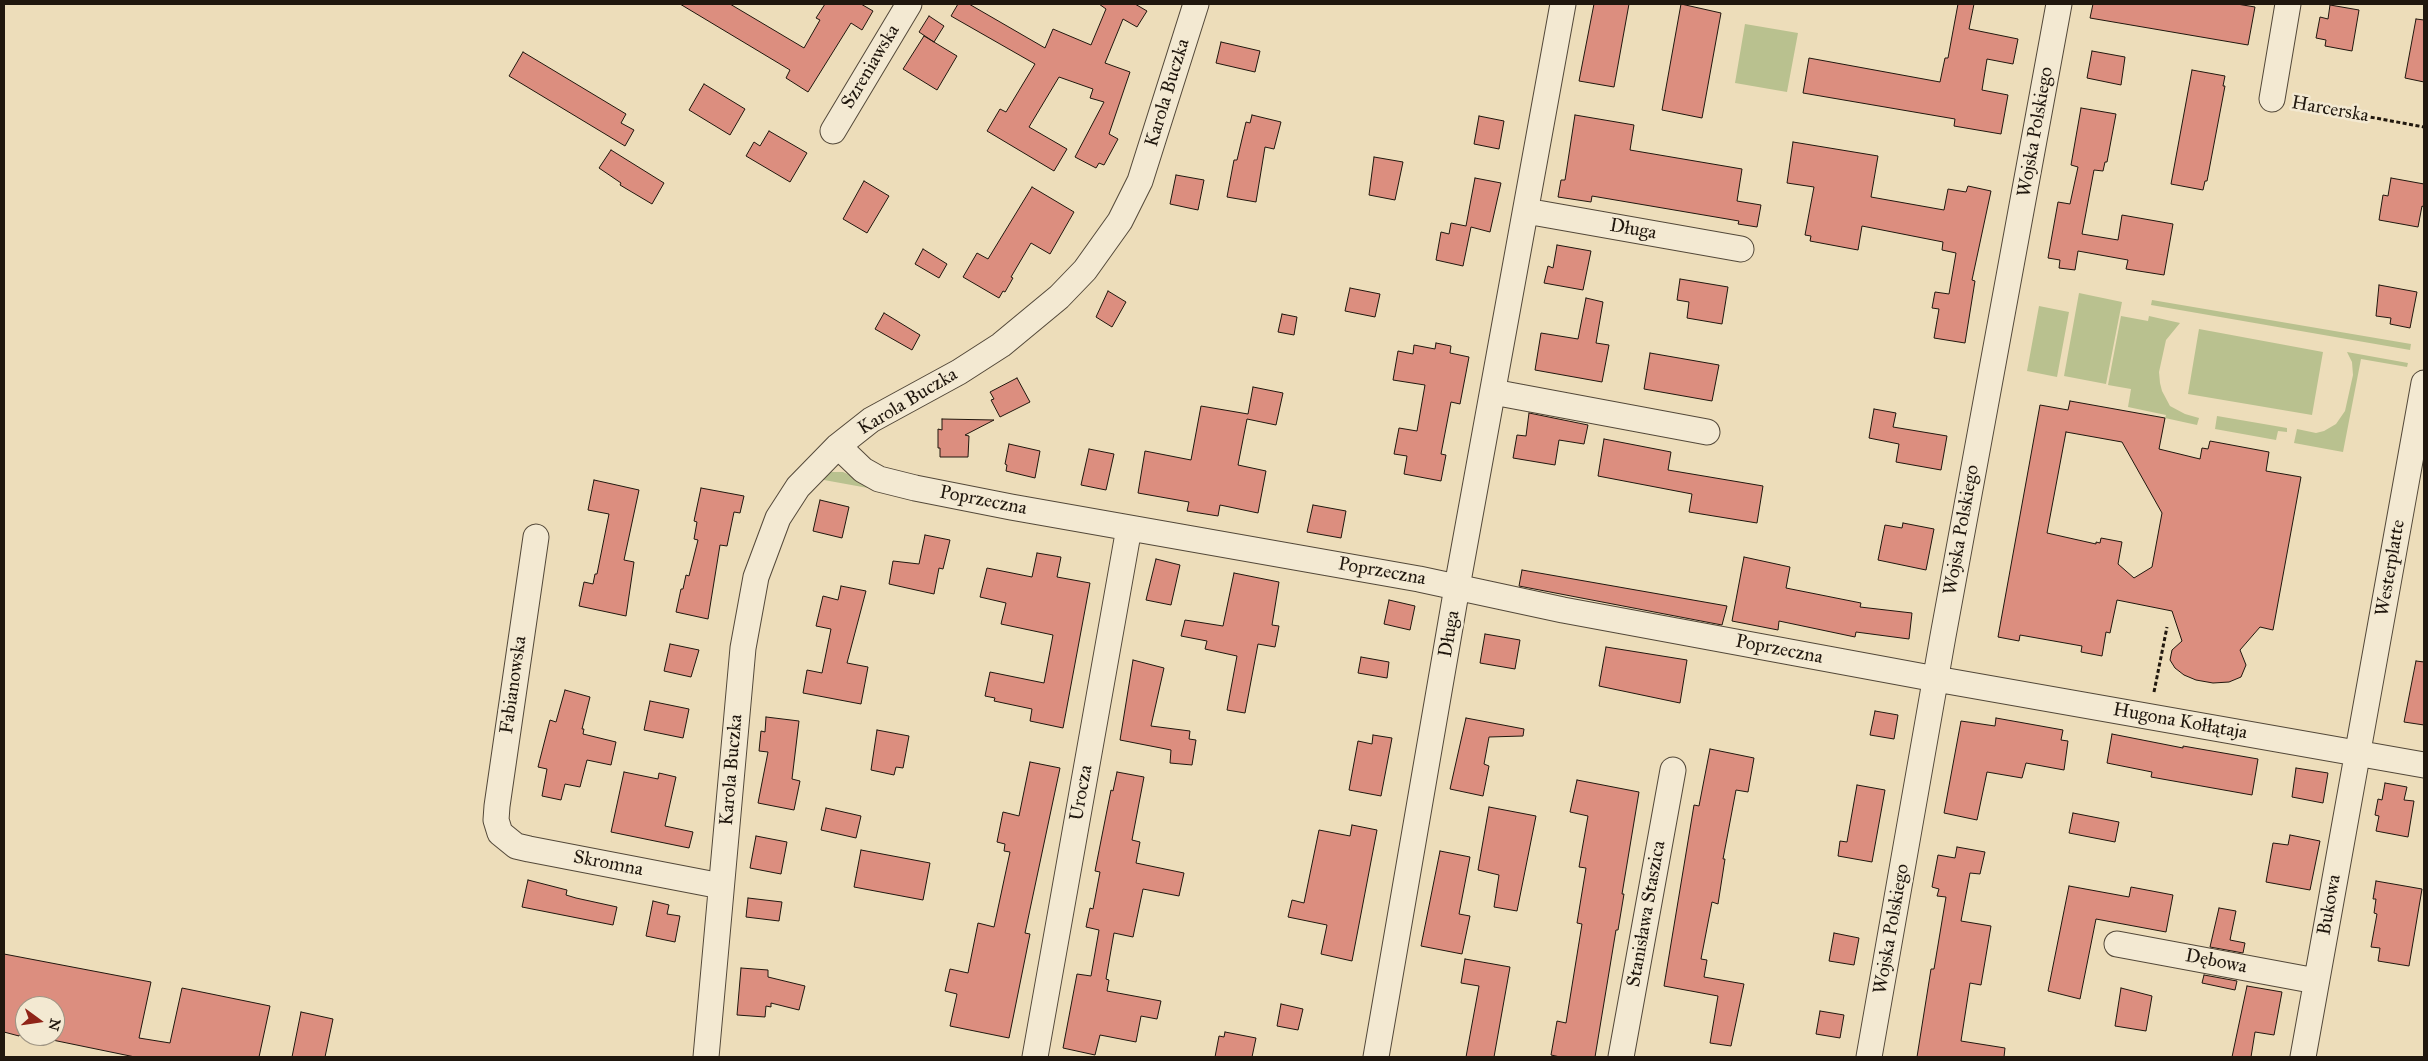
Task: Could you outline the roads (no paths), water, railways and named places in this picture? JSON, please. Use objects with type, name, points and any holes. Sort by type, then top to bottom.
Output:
[{"type":"street","name":"Szreniawska","points":[[833,130],[909,4]]},
{"type":"street","name":"Karola Buczka","points":[[706,1057],[741,665],[756,577],[769,536],[789,498],[807,476],[838,446],[871,420],[959,372],[1001,345],[1046,309],[1085,270],[1120,221],[1140,181],[1196,4]]},
{"type":"street","name":"Długa","points":[[1376,1057],[1563,4]]},
{"type":"street","name":"Wojska Polskiego","points":[[1870,1057],[2058,4]]},
{"type":"street","name":"Harcerska","points":[[2272,99],[2288,4]]},
{"type":"street","name":"Długa","points":[[1526,211],[1741,249]]},
{"type":"street","name":"Westerplatte","points":[[2358,753],[2424,383]]},
{"type":"street","points":[[1493,392],[1707,432]]},
{"type":"street","name":"Poprzeczna","points":[[838,446],[863,470],[879,479],[1011,507],[1409,577],[1563,610],[1936,679]]},
{"type":"street","name":"Urocza","points":[[1035,1057],[1129,528]]},
{"type":"street","name":"Fabianowska","points":[[500,833],[496,820],[497,806],[536,537]]},
{"type":"street","name":"Hugona Kołłątaja","points":[[1936,679],[2424,764]]},
{"type":"street","name":"Bukowa","points":[[2303,1057],[2358,753]]},
{"type":"street","name":"Stanisława Staszica","points":[[1620,1057],[1673,770]]},
{"type":"street","name":"Skromna","points":[[500,833],[516,846],[721,886]]},
{"type":"street","name":"Dębowa","points":[[2116,944],[2316,981]]}]
